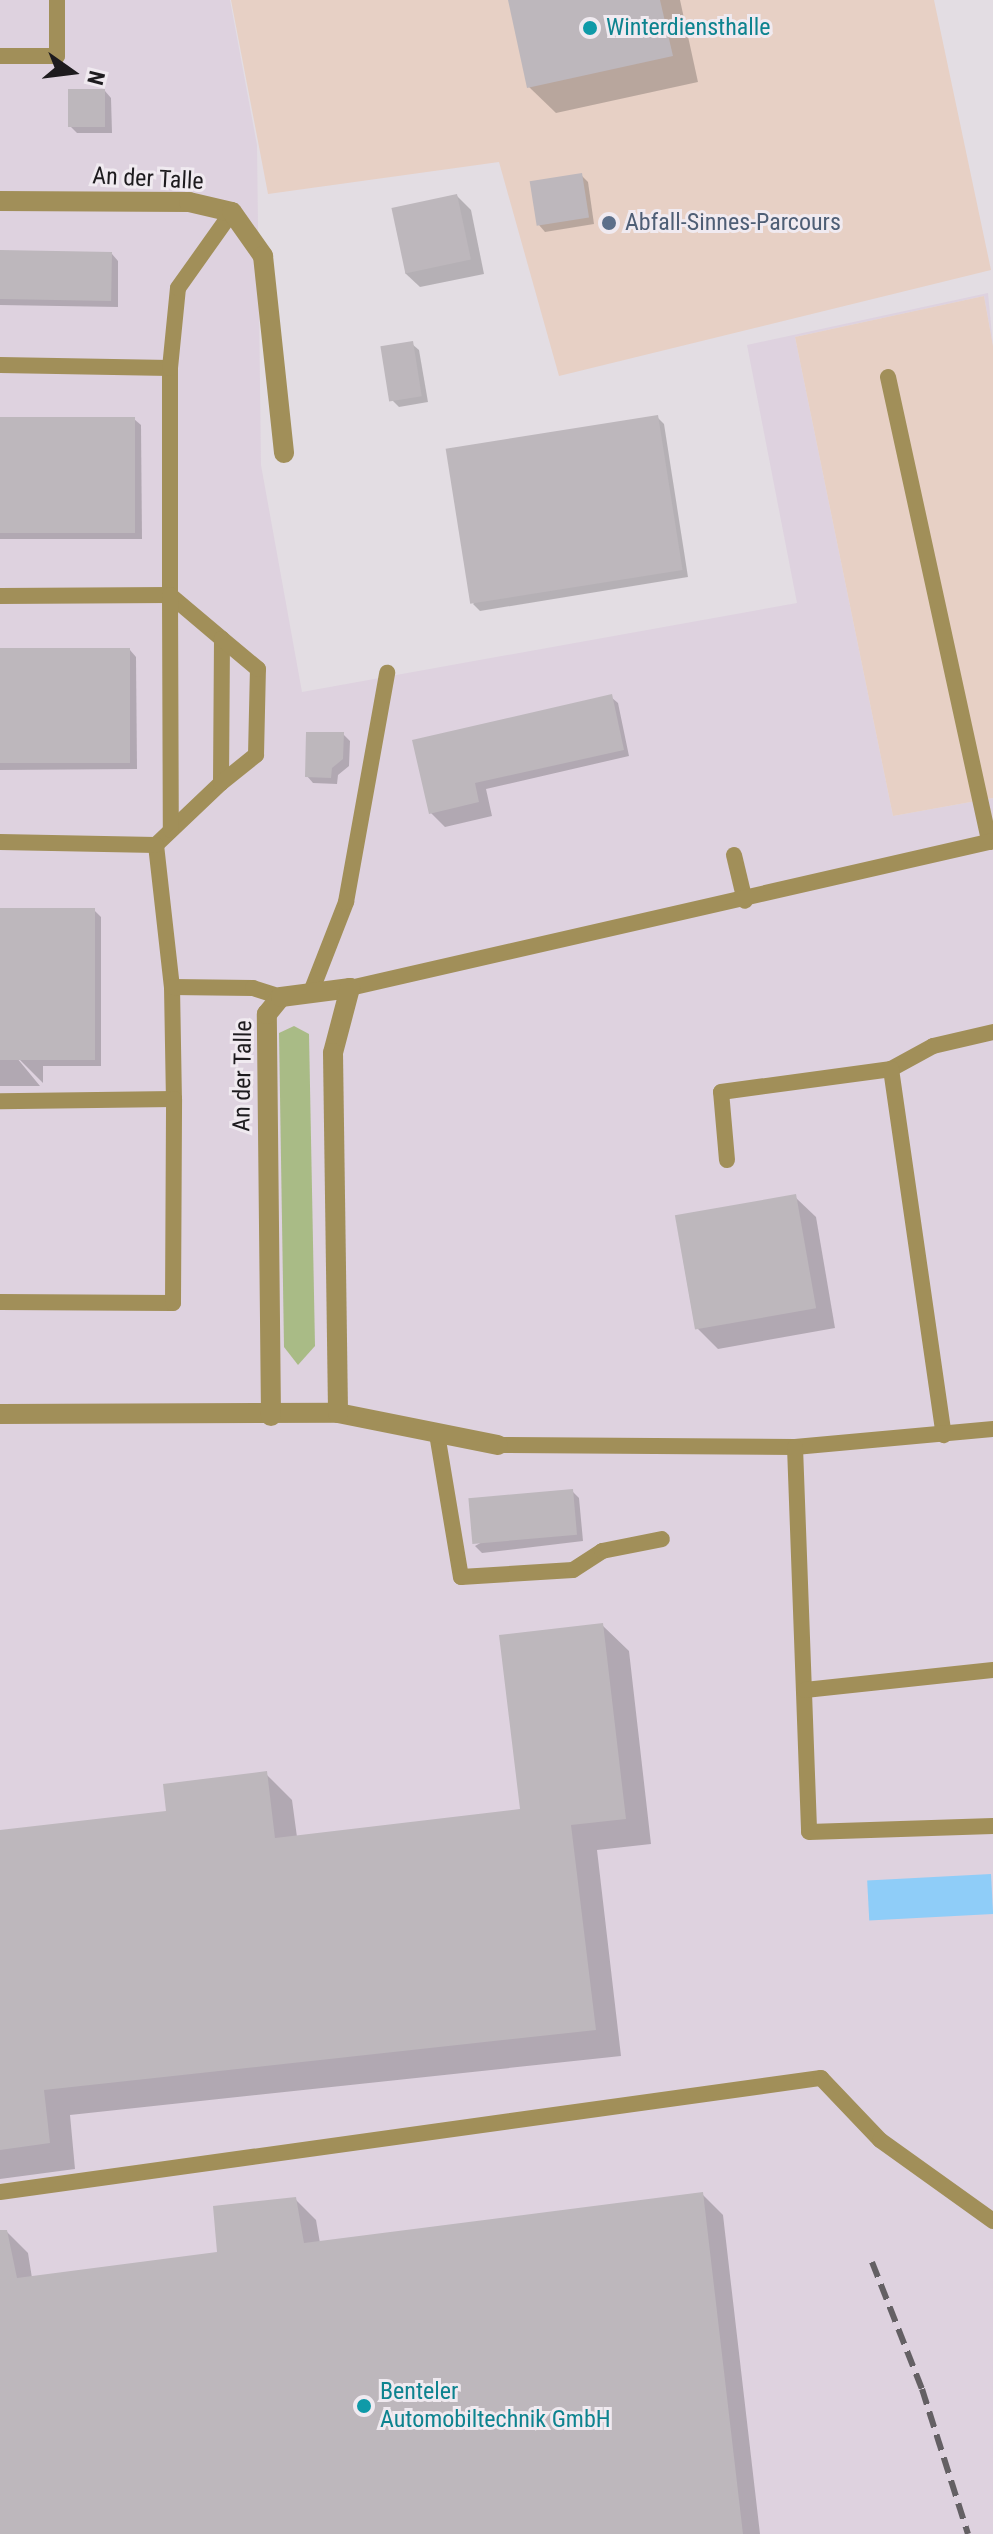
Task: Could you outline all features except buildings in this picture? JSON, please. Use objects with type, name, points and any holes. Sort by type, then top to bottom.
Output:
[{"type":"street","name":"An der Talle","points":[[0,201],[189,202],[232,212],[263,256],[284,453]]},
{"type":"street","name":"An der Talle","points":[[271,1416],[267,1014],[281,997],[350,988]]},
{"type":"street","points":[[338,1413],[333,1053],[350,988]]},
{"type":"street","points":[[0,1414],[271,1416],[338,1413],[498,1445]]},
{"type":"lane","points":[[0,56],[57,56],[57,0]]},
{"type":"lane","points":[[171,830],[170,368],[178,288],[232,212]]},
{"type":"lane","points":[[0,365],[170,368]]},
{"type":"lane","points":[[350,988],[745,901],[991,842],[888,377]]},
{"type":"lane","points":[[0,596],[170,595],[258,669],[256,755],[221,783],[156,845],[0,842]]},
{"type":"lane","points":[[221,783],[222,639]]},
{"type":"lane","points":[[311,992],[334,940],[346,902],[387,673]]},
{"type":"lane","points":[[0,1302],[173,1303],[172,987],[156,845]]},
{"type":"lane","points":[[734,855],[745,901]]},
{"type":"lane","points":[[172,987],[253,988],[281,997]]},
{"type":"lane","points":[[727,1160],[721,1092],[891,1069],[933,1046],[993,1032]]},
{"type":"lane","points":[[891,1069],[944,1435]]},
{"type":"lane","points":[[0,1101],[174,1099]]},
{"type":"lane","points":[[498,1445],[795,1447],[993,1429]]},
{"type":"lane","points":[[437,1434],[461,1577],[573,1570],[602,1551],[662,1539]]},
{"type":"lane","points":[[795,1447],[809,1832],[993,1826]]},
{"type":"lane","points":[[805,1690],[993,1670]]},
{"type":"lane","points":[[0,2192],[821,2078],[880,2140],[993,2221]]},
{"type":"shaded area","points":[[0,0],[230,0],[257,145],[261,465],[302,692],[797,603],[747,345],[988,293],[993,346],[984,296],[795,337],[893,816],[993,798],[993,2534],[0,2534]]},
{"type":"shaded area","points":[[231,0],[934,0],[991,270],[559,376],[499,162],[268,194]]},
{"type":"shaded area","points":[[984,296],[993,346],[993,798],[893,816],[795,337]]},
{"type":"green space","points":[[294,1026],[309,1034],[315,1346],[298,1365],[284,1347],[279,1033]]},
{"type":"water","points":[[991,1874],[993,1914],[869,1920],[867,1880]]},
{"type":"railway","points":[[872,2262],[922,2389],[968,2534]]},
{"type":"place","name":"Winterdiensthalle","points":[[590,28]]},
{"type":"place","name":"Abfall-Sinnes-Parcours","points":[[609,223]]},
{"type":"place","name":"Benteler Automobiltechnik GmbH","points":[[364,2406]]}]
